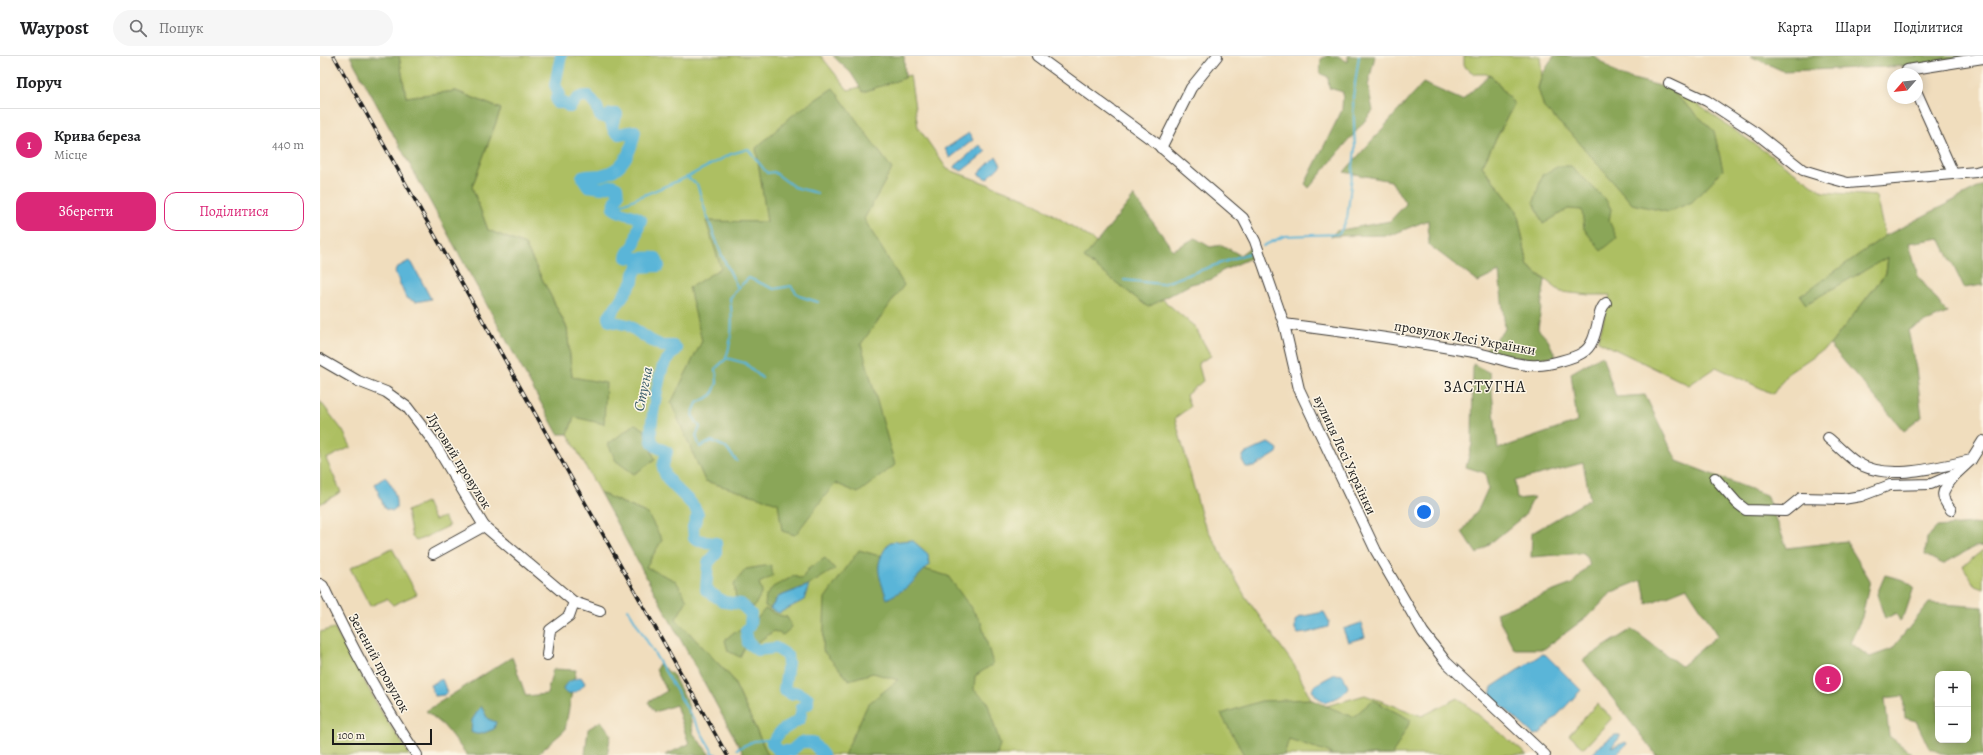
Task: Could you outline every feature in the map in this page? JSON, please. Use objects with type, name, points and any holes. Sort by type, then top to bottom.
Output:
[{"type":"street","name":"вулиця Лесі Українки","points":[[1037,56],[1161,148],[1243,218],[1255,241],[1284,324],[1299,389],[1376,551],[1423,632],[1446,662],[1545,755]]},
{"type":"street","points":[[1161,148],[1191,88],[1217,56]]},
{"type":"street","points":[[1919,68],[1983,58]]},
{"type":"street","points":[[1669,83],[1707,102],[1756,132],[1803,170],[1826,178],[1848,183],[1976,172],[1983,170]]},
{"type":"street","points":[[1922,104],[1953,173]]},
{"type":"street","name":"провулок Лесі Українки","points":[[1284,324],[1467,351],[1524,364],[1539,365],[1575,356],[1588,348],[1595,336],[1602,306],[1606,303]]},
{"type":"street","name":"Луговий провулок","points":[[320,360],[358,382],[386,392],[407,407],[433,441],[484,526],[433,554]]},
{"type":"street","points":[[1828,438],[1857,462],[1874,470],[1905,472],[1971,460]]},
{"type":"street","points":[[1951,510],[1945,503],[1943,491],[1957,473],[1971,460],[1983,440]]},
{"type":"street","points":[[1715,478],[1737,504],[1746,510],[1785,511],[1801,498],[1844,499],[1861,496],[1890,485],[1931,484],[1957,473]]},
{"type":"street","points":[[484,526],[574,602],[600,611]]},
{"type":"street","name":"Зелений провулок","points":[[320,584],[323,586],[343,632],[369,679],[417,755]]},
{"type":"street","points":[[547,655],[550,630],[569,616],[574,602]]},
{"type":"green space","points":[[350,56],[399,56],[406,97],[456,91],[501,109],[472,187],[488,230],[525,245],[567,328],[572,377],[606,383],[604,424],[574,417],[568,434],[558,434]]},
{"type":"green space","points":[[399,56],[821,56],[848,90],[910,75],[918,127],[947,169],[1028,199],[1089,237],[1195,327],[1211,356],[1198,363],[1203,381],[1186,395],[1190,407],[1175,418],[1203,521],[1245,596],[1294,665],[1316,709],[1365,695],[1422,716],[1458,698],[1527,755],[768,755],[732,678],[676,619],[646,567],[648,514],[600,493],[568,434],[574,417],[567,328],[525,245],[488,230],[472,187],[501,109],[456,91],[406,97]]},
{"type":"green space","points":[[833,56],[904,56],[905,78],[863,92],[851,73]]},
{"type":"green space","points":[[1327,56],[1338,56],[1348,62],[1348,56],[1375,56],[1368,86],[1373,111],[1309,188],[1305,184],[1342,110],[1343,92],[1329,88],[1328,77],[1320,73],[1321,59]]},
{"type":"green space","points":[[1464,56],[1540,56],[1542,75],[1538,88],[1545,108],[1575,138],[1714,131],[1668,88],[1677,90],[1823,192],[1876,196],[1885,236],[1801,296],[1805,303],[1888,256],[1886,273],[1830,345],[1787,374],[1773,394],[1716,367],[1689,385],[1598,341],[1610,295],[1590,295],[1561,292],[1528,266],[1517,211],[1482,166],[1514,104],[1490,74],[1475,74],[1464,67]]},
{"type":"green space","points":[[1554,56],[1594,56],[1618,75],[1668,88],[1714,131],[1723,170],[1692,202],[1668,212],[1632,204],[1575,138],[1544,108],[1538,88],[1542,75]]},
{"type":"green space","points":[[1750,56],[1972,56],[1913,66],[1783,71]]},
{"type":"green space","points":[[1490,74],[1514,104],[1482,166],[1517,211],[1528,266],[1545,280],[1538,329],[1548,340],[1556,357],[1528,359],[1483,352],[1505,329],[1499,272],[1478,282],[1429,245],[1428,220],[1391,235],[1331,236],[1336,231],[1390,221],[1406,204],[1391,181],[1344,172],[1423,83],[1462,100]]},
{"type":"green space","points":[[833,88],[892,169],[864,219],[904,285],[861,344],[895,465],[858,493],[835,483],[795,535],[782,531],[778,503],[705,481],[671,403],[702,341],[689,288],[721,268],[706,221],[767,222],[756,148],[794,114]]},
{"type":"green space","points":[[1559,166],[1571,166],[1606,200],[1611,209],[1609,221],[1617,238],[1601,251],[1584,229],[1582,210],[1568,209],[1543,224],[1534,202],[1542,175]]},
{"type":"green space","points":[[1983,185],[1983,285],[1964,288],[1940,238],[1909,243],[1918,276],[1947,313],[1908,330],[1916,369],[1922,417],[1904,431],[1830,345],[1886,273],[1888,257],[1806,304],[1800,296],[1885,236]]},
{"type":"green space","points":[[1134,196],[1173,250],[1195,238],[1210,247],[1222,245],[1240,255],[1252,246],[1253,257],[1222,271],[1213,279],[1191,284],[1148,307],[1084,258]]},
{"type":"green space","points":[[1602,355],[1616,397],[1645,395],[1677,461],[1766,495],[1787,548],[1846,541],[1870,580],[1862,617],[1850,643],[1870,657],[1892,649],[1929,603],[1983,607],[1983,755],[1945,755],[1929,748],[1916,721],[1905,718],[1903,696],[1885,698],[1889,736],[1914,755],[1656,755],[1583,660],[1632,629],[1681,666],[1718,635],[1687,588],[1647,604],[1642,580],[1612,592],[1591,614],[1544,649],[1514,649],[1496,613],[1572,584],[1590,564],[1584,553],[1531,557],[1532,533],[1590,499],[1583,463],[1515,481],[1517,499],[1534,497],[1525,515],[1477,554],[1462,532],[1479,508],[1488,488],[1485,473],[1466,467],[1472,444],[1473,364],[1490,373],[1498,449],[1577,422],[1571,373]]},
{"type":"green space","points":[[320,401],[343,431],[351,447],[326,459],[341,492],[320,504]]},
{"type":"green space","points":[[635,424],[644,429],[655,460],[634,474],[616,461],[608,444]]},
{"type":"green space","points":[[600,493],[648,514],[662,540],[646,567],[676,581],[687,600],[676,619],[732,678],[768,755],[744,755]]},
{"type":"green space","points":[[426,502],[434,520],[444,517],[449,526],[417,541],[412,537],[407,511]]},
{"type":"green space","points":[[1972,524],[1983,525],[1983,546],[1974,547],[1943,564],[1925,555],[1927,538],[1937,527]]},
{"type":"green space","points":[[392,548],[417,594],[393,605],[387,599],[370,606],[350,568]]},
{"type":"green space","points":[[859,550],[948,576],[981,622],[993,664],[975,676],[974,690],[987,701],[1000,744],[997,755],[844,755],[868,704],[898,680],[873,673],[849,680],[823,651],[825,598]]},
{"type":"green space","points":[[1983,550],[1983,589],[1975,586],[1963,566]]},
{"type":"green space","points":[[825,558],[835,569],[809,585],[778,597],[770,609],[765,606],[766,596],[773,587],[794,576],[802,579],[808,569]]},
{"type":"green space","points":[[771,565],[773,576],[759,583],[762,592],[754,607],[736,599],[734,584],[746,569]]},
{"type":"green space","points":[[1885,575],[1904,580],[1914,587],[1905,614],[1900,621],[1896,613],[1885,619],[1877,594]]},
{"type":"green space","points":[[765,609],[787,617],[792,627],[783,635],[774,631],[755,644],[750,635],[756,620]]},
{"type":"green space","points":[[334,628],[384,716],[410,755],[320,755],[320,632]]},
{"type":"green space","points":[[742,630],[746,645],[740,657],[728,651],[725,640],[734,632]]},
{"type":"green space","points":[[512,657],[526,696],[547,694],[553,669],[576,670],[565,730],[537,755],[467,755],[444,726],[426,711]]},
{"type":"green space","points":[[659,664],[673,675],[688,704],[693,733],[710,755],[665,755],[689,744],[676,705],[655,712],[648,702],[667,691],[656,669]]},
{"type":"green space","points":[[1310,699],[1353,717],[1373,700],[1411,720],[1392,755],[1330,755],[1331,753],[1289,739],[1284,755],[1244,755],[1221,714],[1261,701]]},
{"type":"green space","points":[[1597,704],[1612,718],[1584,748],[1569,735]]},
{"type":"green space","points":[[601,721],[611,734],[607,755],[585,755],[588,729]]},
{"type":"water","points":[[969,133],[973,140],[950,158],[945,149]]},
{"type":"water","points":[[980,145],[986,152],[962,171],[954,167]]},
{"type":"water","points":[[996,156],[1001,165],[987,179],[978,174]]},
{"type":"water","points":[[409,261],[412,263],[431,299],[416,302],[406,298],[395,272],[396,268]]},
{"type":"water","points":[[1268,443],[1278,449],[1277,453],[1254,467],[1246,467],[1242,460],[1244,454]]},
{"type":"water","points":[[385,477],[392,487],[395,496],[396,509],[393,511],[385,509],[375,484]]},
{"type":"water","points":[[912,540],[928,554],[929,565],[908,587],[887,599],[879,570],[881,557],[890,542]]},
{"type":"water","points":[[809,585],[804,600],[779,613],[770,609],[778,597]]},
{"type":"water","points":[[1324,612],[1329,621],[1328,627],[1298,634],[1295,629],[1295,621],[1299,617]]},
{"type":"water","points":[[1361,623],[1365,637],[1348,642],[1343,629]]},
{"type":"water","points":[[1542,654],[1546,655],[1581,690],[1540,734],[1534,735],[1490,695],[1492,687]]},
{"type":"water","points":[[1335,674],[1343,675],[1348,687],[1335,699],[1325,702],[1317,697],[1312,690],[1315,685]]},
{"type":"water","points":[[581,677],[585,683],[580,689],[567,694],[563,690],[567,683]]},
{"type":"water","points":[[442,679],[447,692],[444,695],[435,696],[430,685]]},
{"type":"water","points":[[481,706],[488,719],[496,722],[494,729],[482,734],[477,734],[471,732],[472,720]]},
{"type":"water","points":[[1615,735],[1620,735],[1620,737],[1611,748],[1626,742],[1627,744],[1616,755],[1592,755],[1600,745]]},
{"type":"waterway","name":"Стугна","points":[[561,56],[555,85],[559,93],[556,98],[557,103],[564,103],[570,107],[578,98],[588,96],[597,107],[600,116],[606,118],[611,114],[617,114],[612,125],[614,131],[619,134],[635,131],[632,145],[621,164],[609,173],[582,177],[588,186],[602,188],[613,185],[617,187],[618,195],[613,208],[641,220],[635,243],[626,257],[656,258],[659,266],[638,267],[634,274],[633,281],[608,318],[610,321],[628,325],[650,340],[662,346],[673,346],[677,349],[667,359],[663,366],[654,404],[651,435],[654,445],[667,452],[663,467],[665,474],[695,508],[698,514],[693,527],[694,538],[705,542],[716,543],[716,554],[708,563],[706,590],[724,602],[741,604],[751,614],[750,625],[746,631],[748,643],[757,650],[776,648],[787,655],[788,663],[784,690],[791,694],[795,692],[808,698],[808,704],[802,707],[800,719],[781,731],[772,743],[779,751],[791,751],[801,742],[812,742],[823,755]]},
{"type":"waterway","points":[[1263,246],[1284,236],[1339,234],[1347,219],[1355,149],[1353,97],[1359,56]]},
{"type":"waterway","points":[[687,177],[731,154],[748,149],[767,173],[774,172],[794,187],[817,193]]},
{"type":"waterway","points":[[613,208],[687,177],[697,184],[722,256],[738,288],[730,298],[732,328],[726,358],[745,363],[762,378]]},
{"type":"waterway","points":[[1124,280],[1162,284],[1255,251]]},
{"type":"waterway","points":[[738,288],[749,278],[774,289],[791,286],[799,296],[818,302]]},
{"type":"waterway","points":[[726,359],[716,368],[717,383],[712,395],[697,403],[692,415],[700,427],[696,436],[700,447],[712,441],[725,447],[737,461]]},
{"type":"waterway","points":[[628,609],[714,754],[717,755]]},
{"type":"waterway","points":[[737,749],[754,741],[775,739]]},
{"type":"railway","points":[[334,56],[727,755]]},
{"type":"place","name":"Крива береза","points":[[1828,679]]},
{"type":"district","name":"ЗАСТУГНА","points":[[1485,387]]}]
